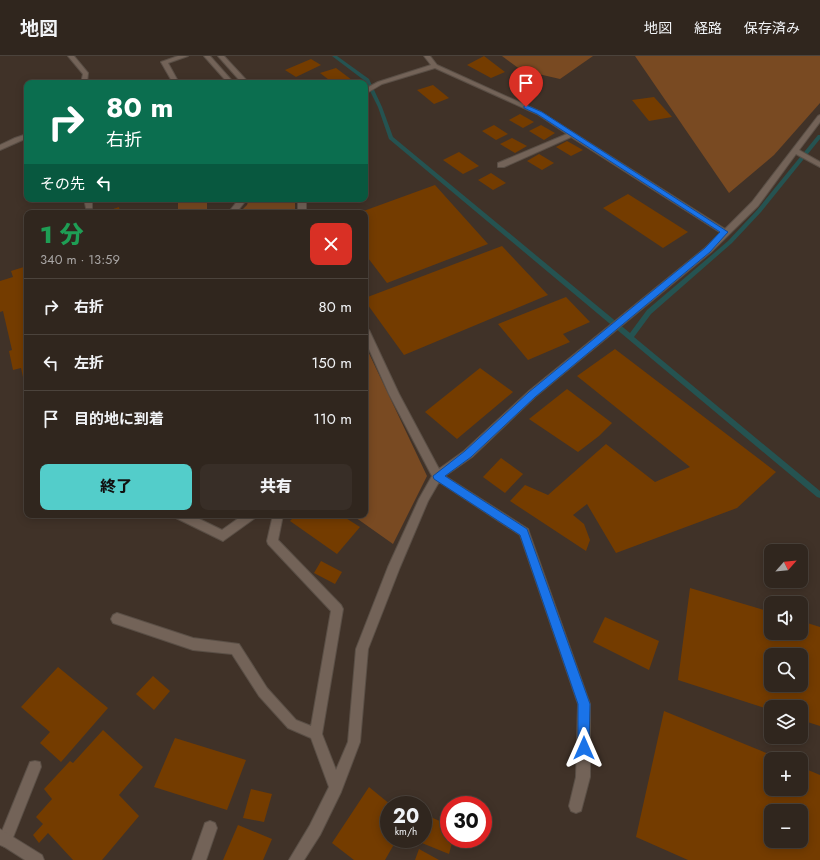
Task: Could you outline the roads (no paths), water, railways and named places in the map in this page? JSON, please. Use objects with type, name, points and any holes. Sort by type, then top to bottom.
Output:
[{"type":"street","points":[[71,56],[86,74],[85,80]]},
{"type":"street","points":[[174,80],[164,62],[185,56]]},
{"type":"street","points":[[207,56],[228,80]]},
{"type":"street","points":[[221,56],[243,80]]},
{"type":"street","points":[[427,56],[435,66],[540,113],[725,232]]},
{"type":"street","points":[[368,90],[379,84],[435,66]]},
{"type":"street","points":[[296,860],[315,830],[336,787],[354,742],[362,649],[394,567],[424,499],[437,476],[468,454],[532,394],[708,250],[755,204],[820,117]]},
{"type":"street","points":[[501,165],[572,134]]},
{"type":"street","points":[[0,148],[24,137]]},
{"type":"street","points":[[796,151],[820,165]]},
{"type":"street","points":[[234,210],[241,202]]},
{"type":"street","points":[[368,337],[394,394],[437,476],[524,532],[584,704],[583,777],[576,806]]},
{"type":"street","points":[[186,518],[223,536],[247,518]]},
{"type":"street","points":[[277,518],[272,540],[337,609],[316,734],[336,787]]},
{"type":"street","points":[[117,619],[193,644],[235,648],[263,692],[292,724],[316,734]]},
{"type":"street","points":[[35,767],[2,838],[37,860]]},
{"type":"street","points":[[199,860],[210,828]]},
{"type":"waterway","points":[[334,56],[367,80]]},
{"type":"waterway","points":[[368,82],[380,107],[391,138],[820,495]]},
{"type":"waterway","points":[[631,336],[649,312],[730,242],[759,211],[820,136]]}]
